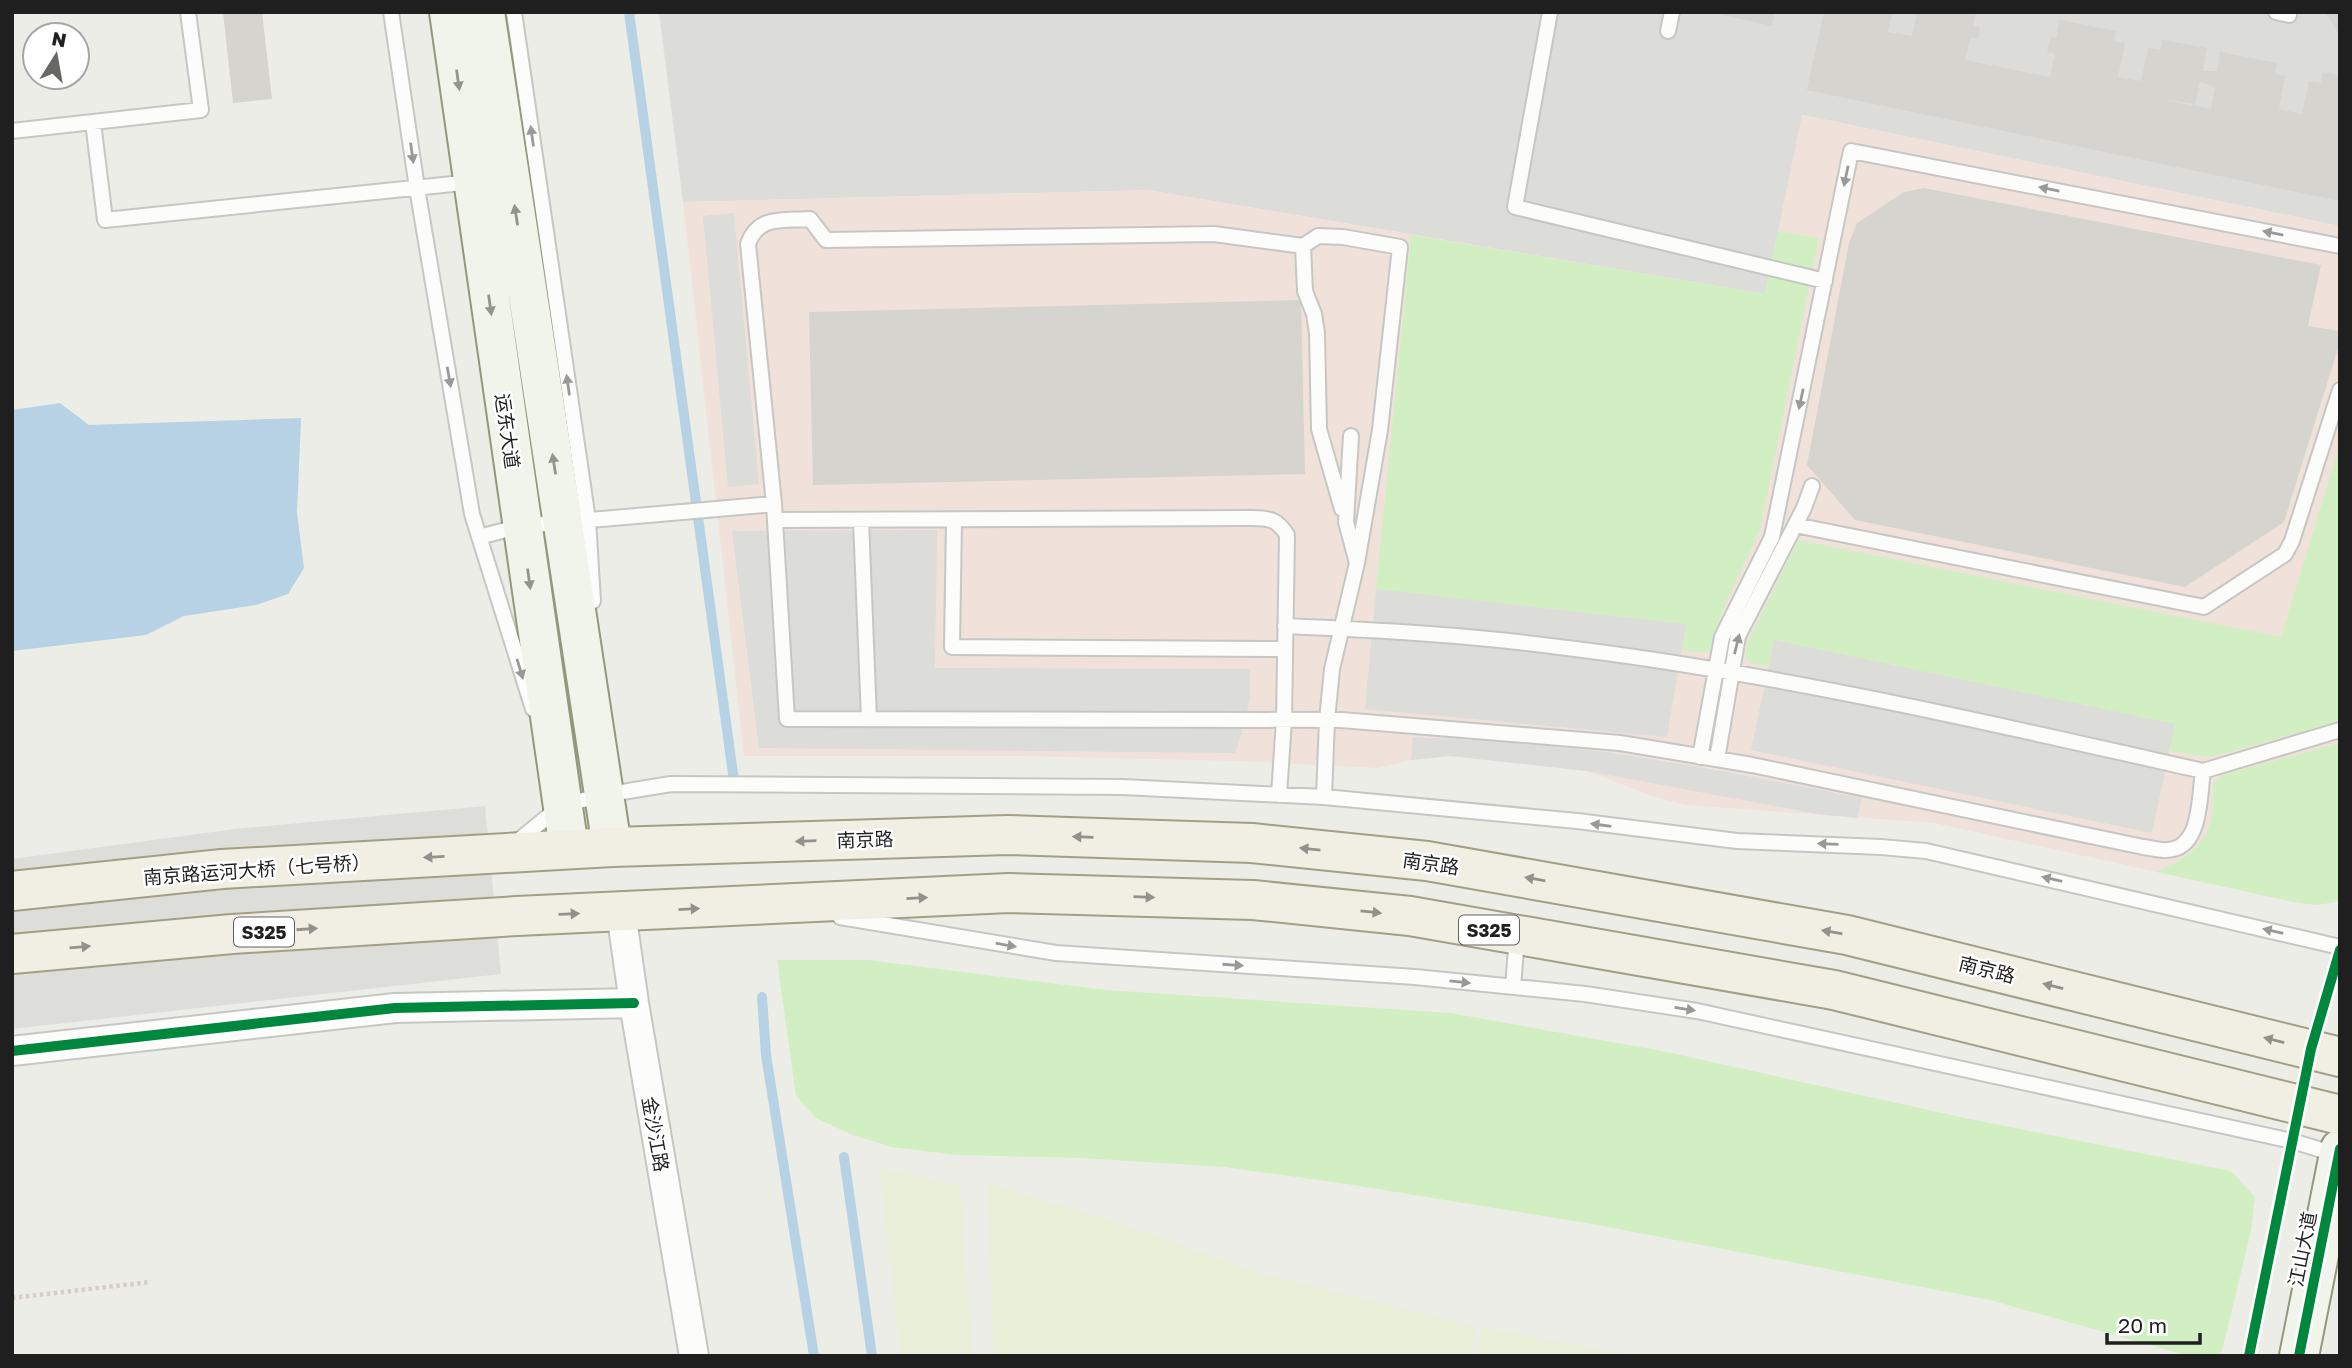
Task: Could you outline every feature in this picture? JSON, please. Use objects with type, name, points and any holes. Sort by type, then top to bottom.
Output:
[{"type":"main road","name":"运东大道","points":[[449,12],[575,521],[612,847]]},
{"type":"main road","name":"运东大道","points":[[485,12],[491,180],[522,526],[569,849]]},
{"type":"main road","name":"南京路","points":[[502,853],[1008,835],[1252,843],[1426,861],[1847,935],[2340,1057]]},
{"type":"main road","name":"南京路运河大桥（七号桥）","points":[[12,891],[222,869],[502,853]]},
{"type":"main road","name":"S325","points":[[12,954],[232,934],[517,916],[1009,893],[1253,900],[1410,916],[1834,990],[2340,1115]]},
{"type":"main road","name":"江山大道","points":[[2300,1356],[2339,1153]]},
{"type":"street","name":"金沙江路","points":[[621,912],[694,1356]]},
{"type":"street","points":[[12,1051],[395,1008],[634,1003]]},
{"type":"lane","points":[[12,131],[201,110],[188,12]]},
{"type":"lane","points":[[391,12],[417,188],[472,514],[562,805]]},
{"type":"lane","points":[[514,12],[575,521],[594,623],[604,794]]},
{"type":"lane","points":[[1550,12],[1515,207],[1825,281]]},
{"type":"lane","points":[[1668,31],[1672,12]]},
{"type":"lane","points":[[93,122],[105,220],[491,180]]},
{"type":"lane","points":[[1700,757],[1723,637],[1772,537],[1851,151],[2340,246]]},
{"type":"lane","points":[[1324,797],[1327,720],[1332,669],[1357,563],[1380,430],[1400,247],[1343,237],[1318,236],[1303,246],[1214,234],[826,240],[810,219],[766,222],[753,230],[748,244],[774,504],[787,719],[1327,720],[1620,743],[1717,759],[2167,850],[2179,848],[2194,827],[2203,771]]},
{"type":"lane","points":[[1303,246],[1305,291],[1314,314],[1317,333],[1319,429],[1357,563]]},
{"type":"lane","points":[[1795,525],[2204,607],[2285,555],[2292,541],[2340,390]]},
{"type":"lane","points":[[1346,522],[1351,436]]},
{"type":"lane","points":[[1717,759],[1738,636],[1812,486]]},
{"type":"lane","points":[[479,537],[522,526],[774,504]]},
{"type":"lane","points":[[775,520],[1267,518],[1279,523],[1287,535],[1284,720],[1279,795]]},
{"type":"lane","points":[[861,520],[869,719]]},
{"type":"lane","points":[[954,520],[952,647],[1285,649]]},
{"type":"lane","points":[[1286,626],[1558,646],[1715,670],[1875,698],[2203,771],[2340,730]]},
{"type":"lane","points":[[502,853],[562,805],[604,794],[671,784],[1123,787],[1324,797],[1577,821],[1737,841],[1926,851],[2340,947]]},
{"type":"lane","points":[[770,905],[1056,954],[1415,977],[1585,994],[1697,1011],[2339,1153]]},
{"type":"lane","points":[[1513,987],[1517,935]]},
{"type":"path","points":[[12,1298],[150,1282]]},
{"type":"shaded area","points":[[659,12],[2340,12],[2340,226],[1803,115],[1765,294],[1148,190],[683,202]]},
{"type":"shaded area","points":[[1802,115],[2340,226],[2340,899],[2317,905],[2294,902],[1934,823],[1685,805],[1652,796],[1587,771],[1450,756],[1411,760],[1379,768],[1236,761],[1019,756],[744,756],[683,202],[1148,190],[1765,294]]},
{"type":"shaded area","points":[[734,213],[759,484],[728,487],[703,216]]},
{"type":"shaded area","points":[[937,530],[935,668],[1250,669],[1250,699],[1235,753],[759,748],[732,531]]},
{"type":"shaded area","points":[[1376,589],[1686,624],[1667,737],[1365,709]]},
{"type":"shaded area","points":[[1774,640],[2175,724],[2152,833],[1751,750]]},
{"type":"shaded area","points":[[1413,737],[1493,741],[1606,752],[1862,798],[1857,818],[1818,814],[1587,771],[1450,756],[1411,760]]},
{"type":"green space","points":[[1778,231],[1819,238],[1760,530],[1725,604],[1709,653],[1682,651],[1686,624],[1376,589],[1411,235],[1765,294]]},
{"type":"green space","points":[[2340,444],[2340,721],[2211,757],[2169,751],[2174,724],[1774,640],[1768,666],[1750,663],[1745,655],[1747,644],[1798,540],[2281,637]]},
{"type":"green space","points":[[2340,743],[2340,899],[2317,905],[2294,902],[2157,872],[2185,856],[2203,839],[2212,815],[2213,783],[2222,775]]},
{"type":"green space","points":[[777,960],[868,960],[1106,990],[1451,1013],[1662,1051],[1965,1118],[2231,1171],[2255,1197],[2251,1231],[2222,1351],[2216,1356],[2189,1356],[1990,1300],[1592,1224],[1347,1184],[1224,1167],[1081,1158],[957,1155],[891,1147],[850,1134],[816,1118],[796,1096]]},
{"type":"green space","points":[[879,1168],[960,1186],[973,1356],[901,1356]]},
{"type":"green space","points":[[987,1183],[1118,1223],[1263,1274],[1476,1326],[1470,1356],[994,1356]]},
{"type":"green space","points":[[1483,1327],[1638,1356],[1477,1356]]},
{"type":"water","points":[[60,403],[89,425],[301,418],[297,513],[304,568],[288,594],[256,605],[184,616],[146,635],[12,651],[12,410]]},
{"type":"pier","points":[[485,806],[501,974],[12,1029],[12,859],[235,829]]},
{"type":"building","points":[[223,12],[262,12],[272,99],[233,103]]},
{"type":"building","points":[[1710,12],[1775,12],[1772,26]]},
{"type":"building","points":[[1824,12],[1892,12],[1888,32],[1912,36],[1917,12],[1976,12],[1973,26],[1980,28],[1978,39],[1970,38],[1965,60],[2050,77],[2055,54],[2047,52],[2050,37],[2056,38],[2060,20],[2116,31],[2114,41],[2125,43],[2118,77],[2141,81],[2148,48],[2160,50],[2163,40],[2207,48],[2203,71],[2217,71],[2220,52],[2277,63],[2275,74],[2285,76],[2279,109],[2302,114],[2309,81],[2321,83],[2323,72],[2340,76],[2340,201],[1807,90]],"holes":[[[2200,82],[2215,87],[2211,109],[2160,99],[2195,104]]]},
{"type":"building","points":[[2325,12],[2340,12],[2340,36]]},
{"type":"building","points":[[1924,188],[2321,265],[2308,326],[2340,331],[2340,342],[2284,522],[2185,587],[1855,520],[1807,465],[1849,243],[1857,223],[1904,192]]},
{"type":"building","points":[[1301,300],[1305,474],[813,485],[809,312]]},
{"type":"waterway","points":[[629,12],[734,781]]},
{"type":"waterway","points":[[762,997],[766,1055],[814,1356]]},
{"type":"waterway","points":[[844,1157],[872,1356]]},
{"type":"cycle path","points":[[2249,1356],[2311,1049],[2340,950]]},
{"type":"cycle path","points":[[12,1051],[395,1008],[634,1003]]},
{"type":"cycle path","points":[[2299,1356],[2340,1149]]}]
